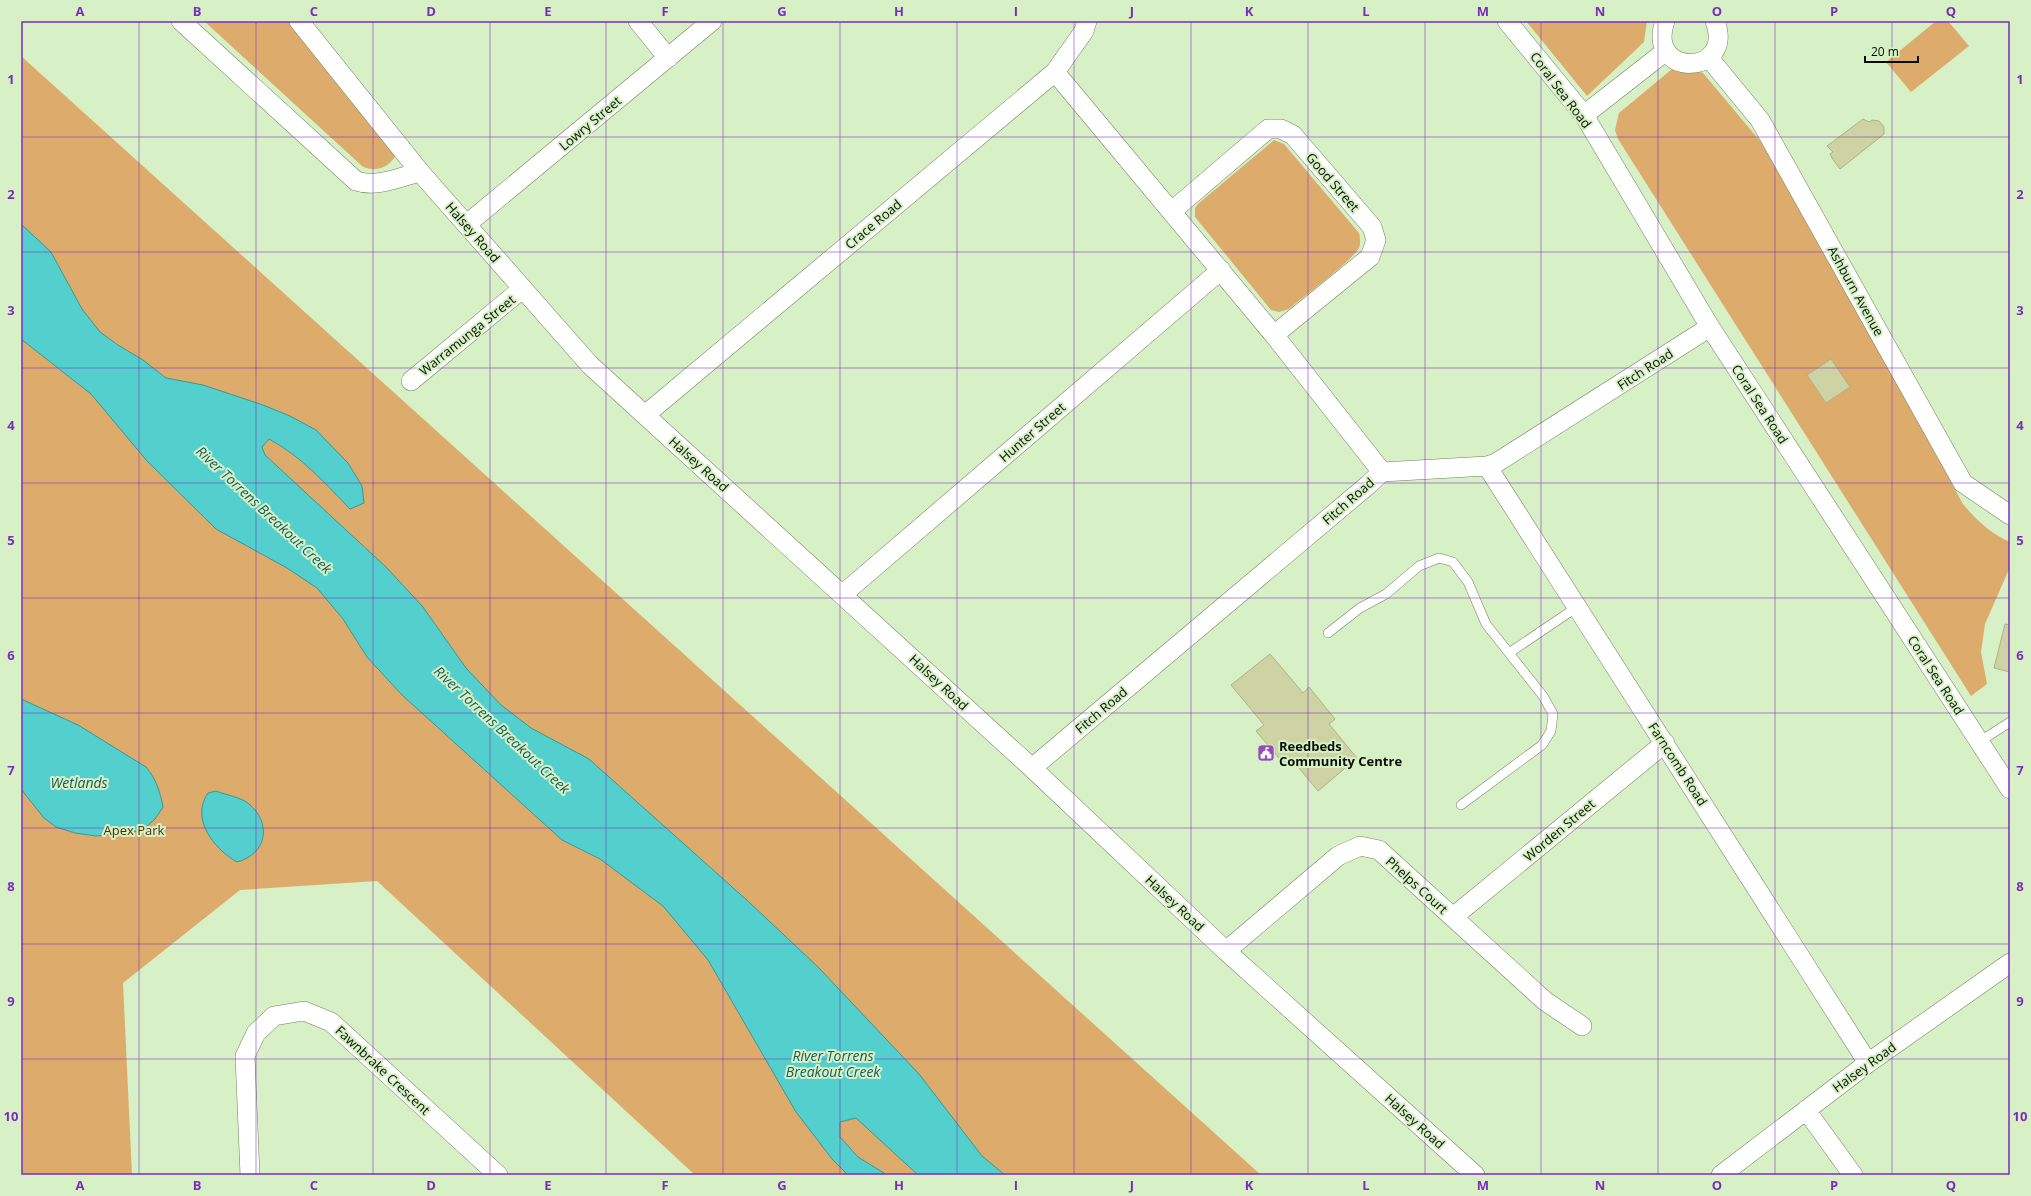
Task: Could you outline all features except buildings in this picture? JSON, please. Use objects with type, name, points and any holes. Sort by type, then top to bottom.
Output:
[{"type":"street","points":[[181,21],[356,181],[364,184],[375,184],[420,172]]},
{"type":"street","name":"Halsey Road","points":[[299,21],[420,172],[590,365],[843,594],[1032,768],[1226,951],[1475,1175]]},
{"type":"street","points":[[638,21],[668,58]]},
{"type":"street","name":"Lowry Street","points":[[467,224],[712,21]]},
{"type":"street","name":"Crace Road","points":[[645,415],[1055,72],[1084,31],[1087,21]]},
{"type":"street","name":"Coral Sea Road","points":[[1507,21],[1584,116],[1710,327],[2010,789]]},
{"type":"street","points":[[1665,21],[1661,32],[1662,42],[1666,51],[1674,60],[1687,64],[1699,63],[1708,58],[1715,51],[1719,42],[1719,31],[1716,21]]},
{"type":"street","points":[[1584,116],[1666,51]]},
{"type":"street","name":"Ashburn Avenue","points":[[1708,58],[1760,120],[1963,483],[2010,515]]},
{"type":"street","points":[[1055,72],[1221,270],[1382,472]]},
{"type":"street","name":"Good Street","points":[[1172,211],[1268,129],[1275,128],[1293,135],[1372,227],[1376,240],[1370,257],[1274,335]]},
{"type":"street","name":"Hunter Street","points":[[843,594],[1221,270]]},
{"type":"street","name":"Warramunga Street","points":[[411,380],[522,289]]},
{"type":"street","name":"Fitch Road","points":[[1032,768],[1368,486],[1382,472],[1487,466],[1505,459],[1710,327]]},
{"type":"street","name":"Farncomb Road","points":[[1487,466],[1868,1063]]},
{"type":"street","name":"Worden Street","points":[[1453,917],[1665,743]]},
{"type":"street","name":"Phelps Court","points":[[1226,951],[1338,856],[1360,846],[1379,850],[1545,1001],[1582,1026]]},
{"type":"street","name":"Halsey Road","points":[[1721,1175],[1868,1063],[2010,963]]},
{"type":"street","name":"Fawnbrake Crescent","points":[[250,1175],[245,1056],[256,1033],[274,1016],[304,1011],[332,1022],[498,1175]]},
{"type":"street","points":[[1806,1110],[1853,1175]]},
{"type":"lane","points":[[1328,633],[1360,608],[1386,594],[1419,566],[1439,558],[1453,562],[1468,582],[1486,624],[1543,696],[1552,714],[1551,731],[1542,745],[1461,806]]},
{"type":"lane","points":[[1509,653],[1577,607]]},
{"type":"lane","points":[[1979,742],[2010,722]]},
{"type":"green space","points":[[204,21],[295,21],[398,151],[392,161],[378,169],[362,166]]},
{"type":"green space","points":[[1526,21],[1647,21],[1644,42],[1587,96]]},
{"type":"green space","points":[[1936,21],[1948,21],[1969,46],[1911,92],[1886,62]]},
{"type":"green space","name":"Apex Park","points":[[21,56],[1261,1175],[695,1175],[377,881],[240,890],[123,983],[132,1175],[21,1175]]},
{"type":"green space","points":[[1683,67],[1703,73],[1771,154],[1963,504],[1984,526],[1996,535],[2010,542],[2010,567],[1985,624],[1981,652],[1987,684],[1971,696],[1618,139],[1615,130],[1619,113],[1672,69]]},
{"type":"green space","points":[[1274,140],[1284,144],[1359,233],[1360,240],[1359,248],[1347,262],[1289,309],[1279,312],[1271,310],[1195,217],[1195,208],[1199,203]]},
{"type":"water","name":"River Torrens Breakout Creek","points":[[21,224],[51,252],[82,309],[100,332],[118,345],[143,360],[166,378],[203,385],[263,405],[290,416],[316,430],[348,463],[362,486],[364,503],[350,509],[302,462],[269,439],[262,447],[265,455],[386,567],[423,607],[466,668],[501,705],[531,728],[589,759],[750,903],[819,968],[919,1074],[982,1156],[1005,1175],[918,1175],[856,1118],[840,1122],[840,1137],[858,1157],[887,1175],[848,1175],[832,1159],[796,1112],[708,960],[663,906],[600,859],[562,840],[402,695],[367,657],[343,619],[317,588],[287,568],[216,529],[147,461],[91,394],[21,339]]},
{"type":"water","name":"Wetlands","points":[[21,699],[78,725],[146,767],[157,786],[163,807],[155,819],[145,828],[131,833],[96,836],[75,833],[56,827],[44,818],[21,789]]},
{"type":"water","points":[[216,791],[246,802],[256,812],[261,820],[263,837],[260,845],[255,852],[247,858],[237,862],[220,849],[213,841],[203,823],[203,803],[208,793]]},
{"type":"place","name":"Reedbeds Community Centre","points":[[1266,753]]}]
